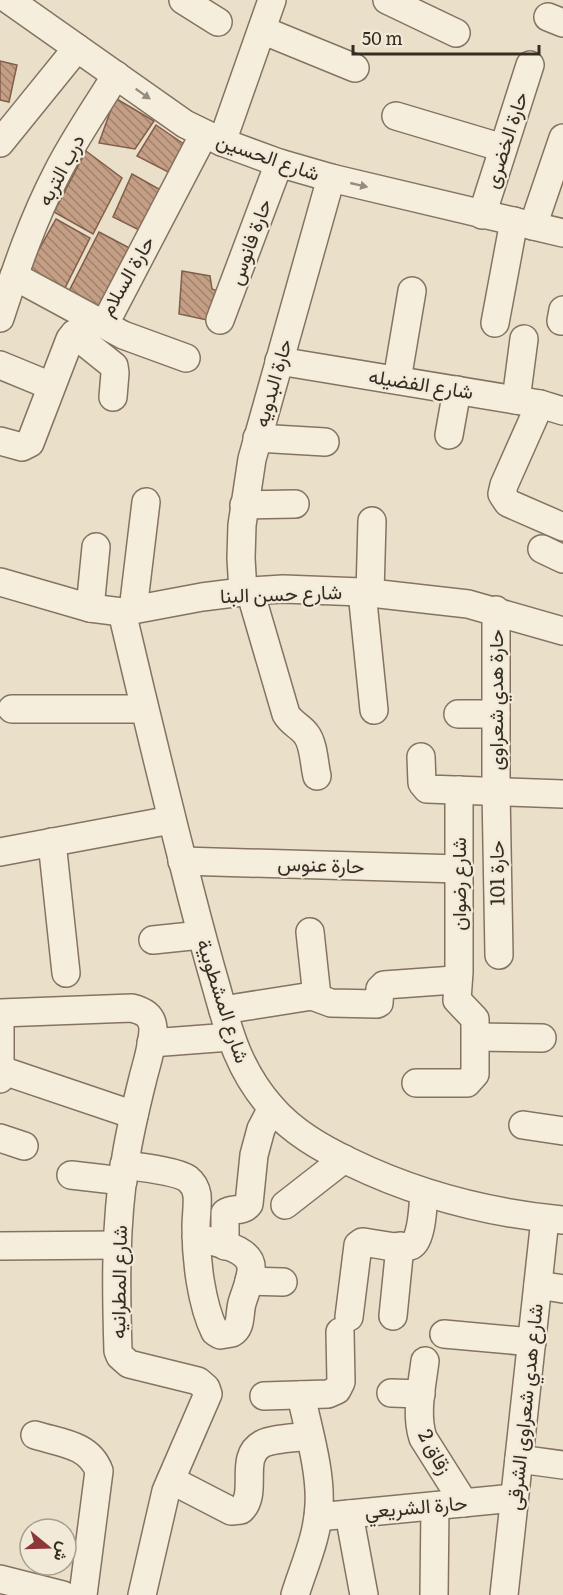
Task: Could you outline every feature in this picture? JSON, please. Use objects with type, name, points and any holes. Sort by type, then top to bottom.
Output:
[{"type":"street","name":"شارع الحسين","points":[[9,0],[185,124],[213,138],[279,163],[331,178],[563,233]]},
{"type":"street","points":[[183,0],[218,22]]},
{"type":"street","name":"حارة السلام","points":[[74,334],[100,324],[110,314],[213,138],[262,30],[272,0]]},
{"type":"street","points":[[387,0],[456,33]]},
{"type":"street","points":[[262,30],[355,68]]},
{"type":"street","points":[[0,143],[77,48]]},
{"type":"street","name":"حارة الخضرى","points":[[482,214],[530,65]]},
{"type":"street","name":"درب التربه","points":[[0,318],[10,271],[40,208],[75,140],[116,75]]},
{"type":"street","points":[[396,116],[503,148]]},
{"type":"street","points":[[495,322],[523,224],[561,148]]},
{"type":"street","name":"حارة فانوس","points":[[220,320],[279,163]]},
{"type":"street","name":"حارة البدويه","points":[[316,776],[309,738],[300,727],[291,722],[286,714],[246,591],[241,558],[244,505],[257,438],[331,178]]},
{"type":"street","points":[[10,271],[100,324],[186,358]]},
{"type":"street","points":[[398,380],[412,291]]},
{"type":"street","points":[[0,441],[22,447],[30,443],[51,386],[74,334],[114,366],[112,397]]},
{"type":"street","points":[[524,339],[540,405],[502,494],[508,503],[563,527]]},
{"type":"street","name":"شارع الفضيله","points":[[279,361],[540,405]]},
{"type":"street","points":[[0,365],[51,386]]},
{"type":"street","points":[[449,435],[457,390]]},
{"type":"street","points":[[257,438],[325,442]]},
{"type":"street","name":"شارع المشطوبية","points":[[146,502],[128,611],[144,709],[201,935],[230,1037],[239,1060],[252,1083],[285,1122],[305,1137],[344,1159],[424,1193],[470,1206],[554,1220]]},
{"type":"street","points":[[244,505],[295,504]]},
{"type":"street","points":[[372,521],[366,592],[374,710]]},
{"type":"street","points":[[90,608],[96,547]]},
{"type":"street","name":"شارع حسن البنا","points":[[0,582],[90,608],[128,611],[246,591],[283,589],[366,592],[438,599],[496,610],[563,631]]},
{"type":"street","name":"حارة هدي شعراوى","points":[[496,610],[496,791]]},
{"type":"street","points":[[12,709],[144,709]]},
{"type":"street","points":[[458,714],[496,714]]},
{"type":"street","points":[[421,757],[422,783],[425,788],[563,794]]},
{"type":"street","name":"شارع رضوان","points":[[459,790],[457,1000],[473,1015],[476,1022],[476,1037]]},
{"type":"street","name":"حارة 101","points":[[496,791],[499,955]]},
{"type":"street","points":[[0,852],[171,820]]},
{"type":"street","points":[[52,842],[66,973]]},
{"type":"street","name":"حارة عنوس","points":[[182,861],[459,869]]},
{"type":"street","points":[[310,932],[317,997]]},
{"type":"street","points":[[153,940],[201,935]]},
{"type":"street","points":[[223,1010],[317,997],[331,1003],[377,1004],[380,989],[384,985],[454,980],[458,977]]},
{"type":"street","points":[[134,1114],[0,1074],[0,1014],[132,1008],[149,1016],[153,1026],[151,1043],[230,1037]]},
{"type":"street","points":[[417,1083],[467,1083],[471,1081],[475,1074],[476,1037],[542,1038]]},
{"type":"street","name":"شارع المطرانيه","points":[[142,1595],[161,1510],[171,1480],[206,1401],[206,1388],[198,1381],[129,1364],[118,1351],[117,1245],[124,1173],[134,1114],[151,1043]]},
{"type":"street","points":[[225,1246],[225,1213],[230,1210],[241,1210],[249,1204],[254,1155],[261,1129],[272,1108]]},
{"type":"street","points":[[523,1125],[563,1131]]},
{"type":"street","points":[[285,1204],[344,1159]]},
{"type":"street","points":[[71,1175],[124,1173],[177,1175],[189,1180],[197,1195],[196,1237],[202,1286],[214,1332],[220,1335],[232,1333],[237,1330],[241,1306],[252,1269],[248,1257],[240,1251],[196,1237]]},
{"type":"street","points":[[264,1396],[328,1394],[337,1390],[340,1382],[345,1324],[357,1248],[360,1243],[411,1246],[417,1241],[424,1193]]},
{"type":"street","name":"شارع هدي شعراوى الشرقى","points":[[504,1595],[532,1342],[551,1287],[554,1220]]},
{"type":"street","points":[[0,1246],[117,1245]]},
{"type":"street","points":[[393,1316],[400,1246]]},
{"type":"street","points":[[249,1281],[283,1282]]},
{"type":"street","points":[[444,1334],[532,1342]]},
{"type":"street","name":"زقاق 2","points":[[425,1361],[419,1418],[423,1438],[464,1503]]},
{"type":"street","points":[[391,1393],[422,1394]]},
{"type":"street","points":[[295,1595],[315,1533],[318,1516],[318,1486],[301,1395]]},
{"type":"street","points":[[35,1435],[82,1449],[90,1454],[99,1471],[83,1595]]},
{"type":"street","points":[[171,1480],[231,1511],[241,1510],[248,1502],[250,1461],[255,1450],[265,1442],[309,1436]]},
{"type":"street","points":[[519,1459],[563,1465]]},
{"type":"street","name":"حارة الشريعي","points":[[318,1516],[514,1498]]},
{"type":"street","points":[[434,1595],[435,1506]]},
{"type":"street","points":[[350,1514],[364,1595]]},
{"type":"street","points":[[0,1579],[63,1595]]},
{"type":"building","points":[[0,61],[17,65],[9,102],[0,100]]},
{"type":"building","points":[[115,98],[154,121],[135,149],[99,143]]},
{"type":"building","points":[[156,125],[191,149],[178,177],[137,156]]},
{"type":"building","points":[[86,151],[122,178],[93,234],[54,212]]},
{"type":"building","points":[[132,174],[175,198],[159,240],[113,217]]},
{"type":"building","points":[[56,219],[90,238],[64,290],[27,271]]},
{"type":"building","points":[[99,232],[139,253],[107,313],[68,293]]},
{"type":"building","points":[[182,271],[210,276],[212,289],[226,294],[216,322],[179,314]]}]
